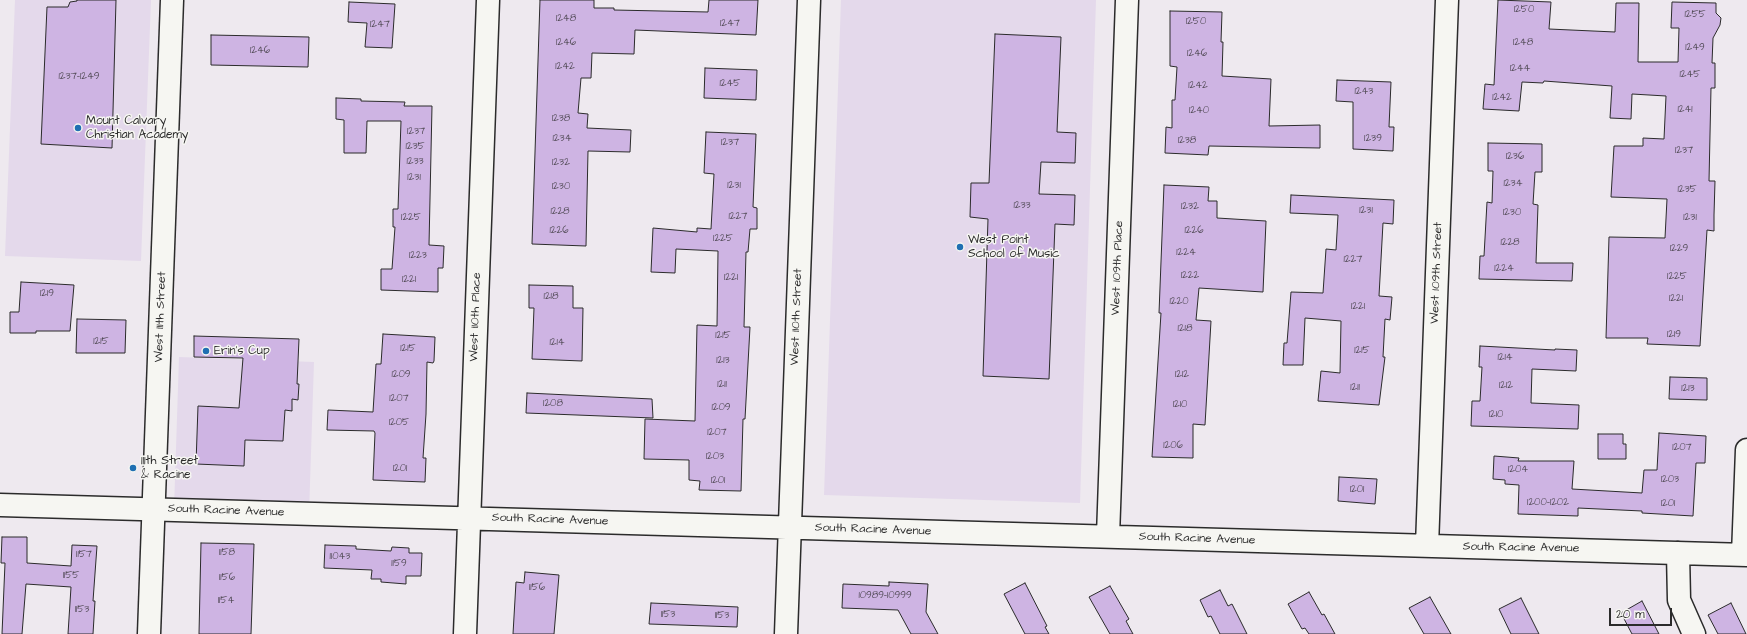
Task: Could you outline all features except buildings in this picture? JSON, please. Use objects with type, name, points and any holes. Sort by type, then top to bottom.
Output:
[{"type":"street","name":"West 111th Street","points":[[149,634],[172,0]]},
{"type":"street","name":"West 110th Place","points":[[465,634],[488,0]]},
{"type":"street","name":"West 110th Street","points":[[786,634],[809,0]]},
{"type":"street","name":"West 109th Place","points":[[1108,536],[1127,0]]},
{"type":"street","name":"West 109th Street","points":[[1427,546],[1447,0]]},
{"type":"street","points":[[1745,555],[1747,450]]},
{"type":"street","name":"South Racine Avenue","points":[[0,505],[1745,555]]},
{"type":"street","points":[[1678,553],[1679,600],[1694,634]]},
{"type":"shaded area","name":"Mount Calvary Christian Academy","points":[[15,0],[151,0],[141,261],[5,256]]},
{"type":"shaded area","name":"West Point School of Music","points":[[841,0],[1096,0],[1080,503],[824,495]]},
{"type":"shaded area","points":[[179,357],[314,362],[309,514],[174,509]]},
{"type":"place","name":"Mount Calvary Christian Academy","points":[[78,128]]},
{"type":"place","name":"West Point School of Music","points":[[960,247]]},
{"type":"place","name":"Erin's Cup","points":[[206,351]]},
{"type":"place","name":"111th Street & Racine","points":[[133,468]]}]
